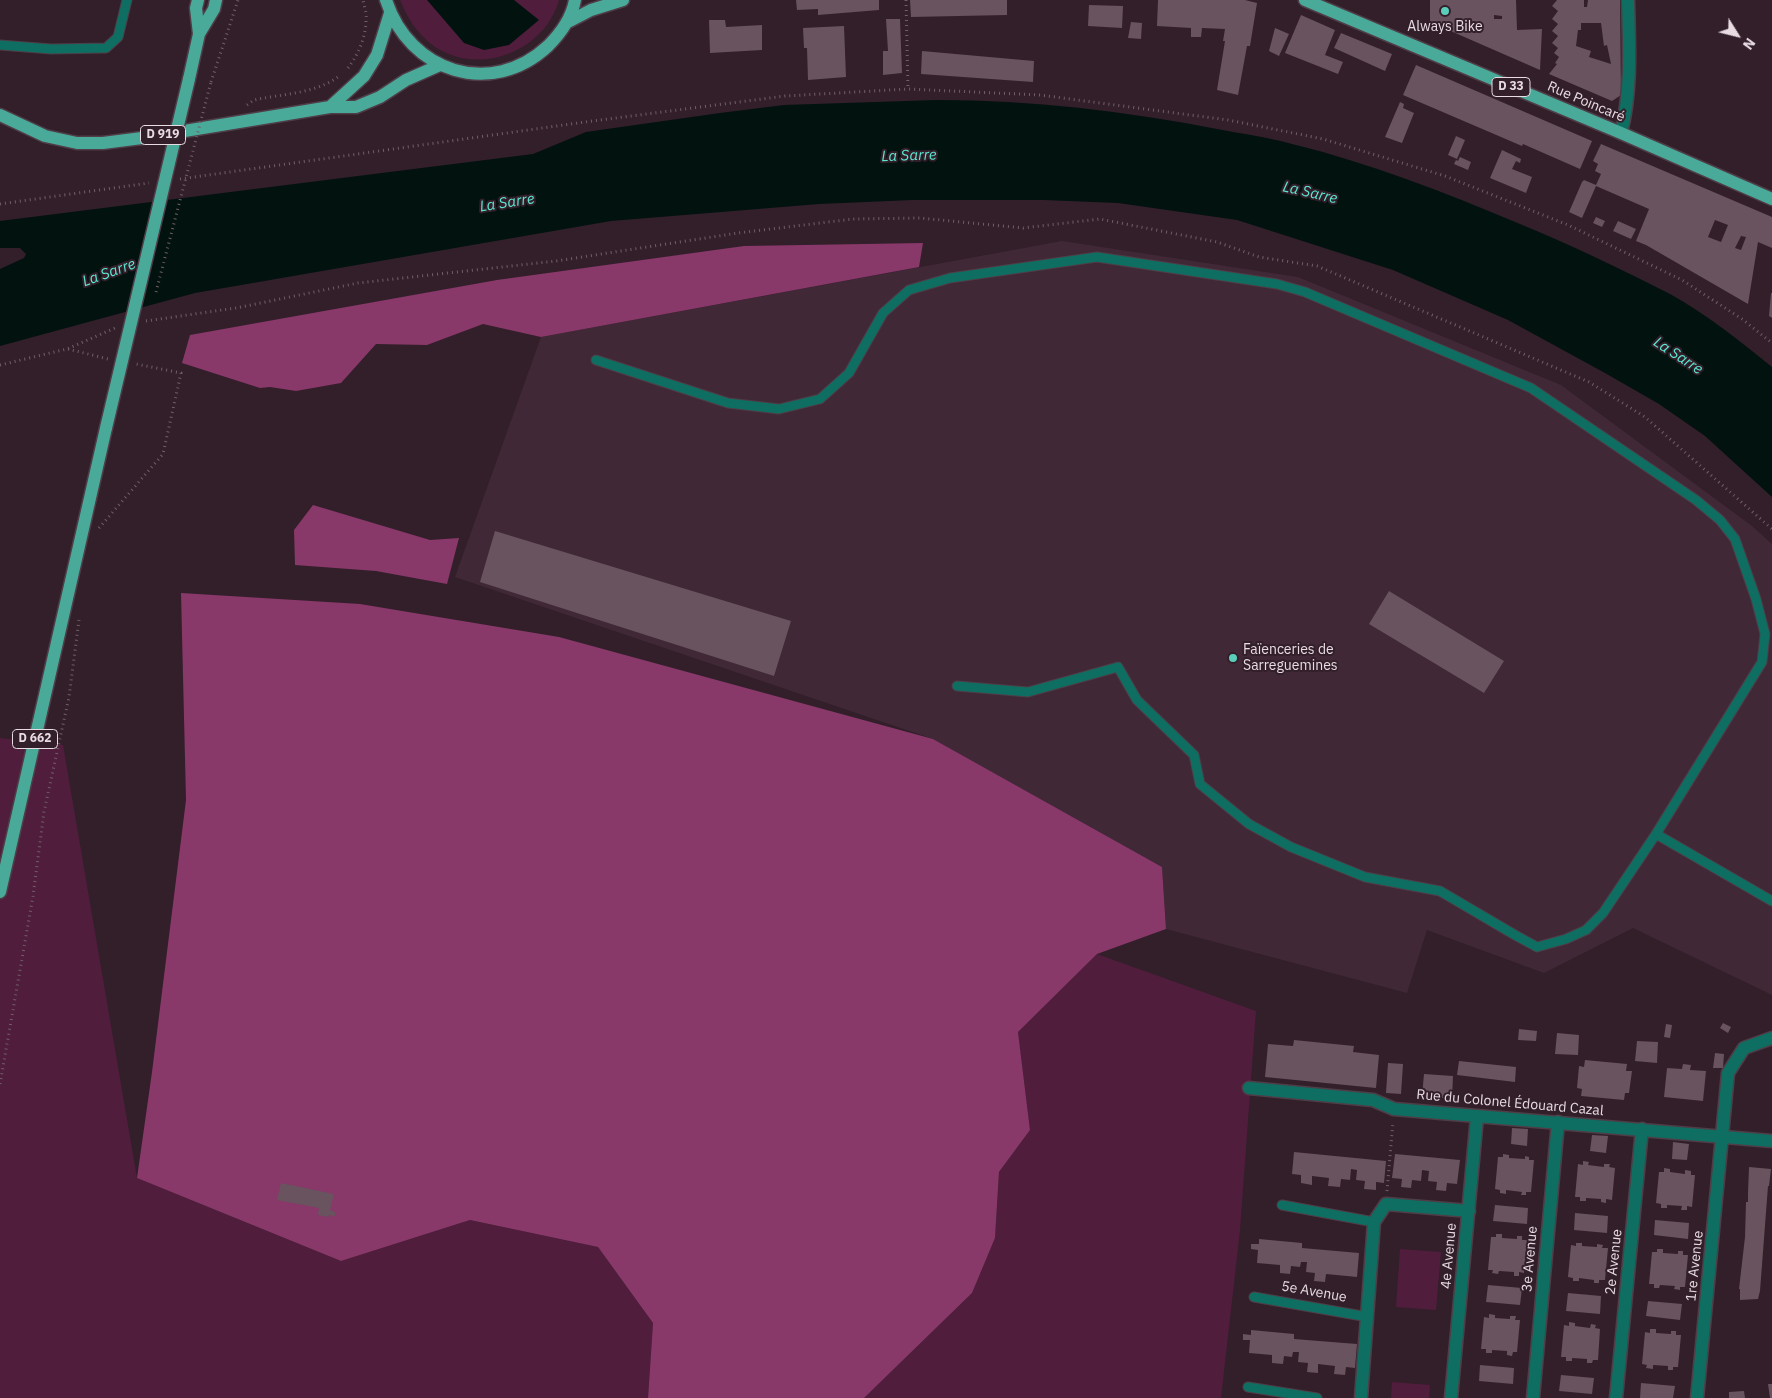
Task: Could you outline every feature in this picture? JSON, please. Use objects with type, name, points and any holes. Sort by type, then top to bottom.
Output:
[{"type":"main road","name":"D 662","points":[[198,0],[196,8],[199,34]]},
{"type":"main road","name":"D 662","points":[[0,892],[74,563],[199,34],[214,9],[216,0]]},
{"type":"main road","points":[[386,0],[390,13],[399,29],[410,44],[424,56],[440,65],[480,74],[501,71],[521,65],[544,50],[566,23],[575,0]]},
{"type":"main road","points":[[566,23],[591,10],[623,0]]},
{"type":"main road","name":"Rue Poincaré","points":[[1305,0],[1621,133],[1772,199]]},
{"type":"main road","points":[[330,106],[364,76],[378,55],[390,13]]},
{"type":"main road","name":"D 919","points":[[0,116],[45,136],[77,143],[103,143],[330,106],[356,107],[380,97],[406,80],[440,65]]},
{"type":"street","points":[[1621,133],[1630,76],[1628,0]]},
{"type":"street","name":"1re Avenue","points":[[1697,1398],[1728,1073],[1744,1048],[1772,1038]]},
{"type":"street","name":"Rue du Colonel Édouard Cazal","points":[[1248,1088],[1373,1100],[1394,1109],[1772,1141]]},
{"type":"street","name":"4e Avenue","points":[[1451,1398],[1477,1117]]},
{"type":"street","name":"3e Avenue","points":[[1532,1398],[1558,1122]]},
{"type":"street","name":"2e Avenue","points":[[1616,1398],[1642,1129]]},
{"type":"street","points":[[1361,1398],[1374,1222],[1386,1204],[1469,1211]]},
{"type":"lane","points":[[0,45],[51,49],[106,48],[118,37],[127,0]]},
{"type":"lane","points":[[596,360],[728,403],[779,410],[820,399],[849,373],[883,313],[909,290],[950,278],[1097,257],[1277,284],[1305,292],[1531,388],[1696,500],[1720,520],[1735,539],[1756,599],[1765,634],[1762,662],[1656,834],[1603,913],[1586,930],[1566,939],[1537,947],[1440,892],[1365,877],[1291,847],[1250,824],[1200,784],[1194,755],[1137,700],[1118,667],[1028,692],[957,686]]},
{"type":"lane","points":[[1656,834],[1772,901]]},
{"type":"lane","points":[[1282,1205],[1374,1222]]},
{"type":"lane","name":"5e Avenue","points":[[1254,1297],[1368,1317]]},
{"type":"lane","points":[[1248,1387],[1317,1398]]},
{"type":"path","points":[[154,299],[211,82],[238,0]]},
{"type":"path","points":[[345,72],[357,56],[364,34],[367,18],[363,0]]},
{"type":"path","points":[[906,0],[908,90]]},
{"type":"path","points":[[240,109],[254,100],[304,92],[340,76]]},
{"type":"path","points":[[174,180],[785,96],[908,90],[1040,95],[1228,120],[1322,139],[1445,176],[1568,225],[1682,280],[1742,319],[1772,343]]},
{"type":"path","points":[[194,117],[212,114]]},
{"type":"path","points":[[0,204],[155,182]]},
{"type":"path","points":[[146,328],[149,318]]},
{"type":"path","points":[[67,349],[109,359]]},
{"type":"path","points":[[137,365],[139,356]]},
{"type":"path","points":[[95,533],[164,454],[181,373],[127,362]]},
{"type":"path","points":[[0,1084],[33,896],[44,812],[69,697],[80,613]]},
{"type":"path","points":[[1386,1204],[1394,1109]]},
{"type":"shaded area","points":[[400,0],[559,0],[551,19],[539,34],[524,46],[506,55],[487,59],[468,59],[449,54],[431,44],[412,24]]},
{"type":"shaded area","name":"Faïenceries de Sarreguemines","points":[[1062,241],[1298,277],[1561,385],[1752,526],[1772,544],[1772,995],[1633,928],[1544,973],[1427,930],[1407,993],[1166,929],[1162,867],[933,739],[455,577],[541,337]]},
{"type":"shaded area","points":[[923,243],[919,267],[541,337],[483,324],[427,345],[376,344],[341,383],[296,391],[270,387],[260,388],[182,363],[190,335],[497,280],[744,246]]},
{"type":"shaded area","points":[[313,505],[430,540],[459,538],[447,584],[376,571],[295,565],[294,530]]},
{"type":"shaded area","points":[[181,593],[360,604],[559,637],[933,739],[1162,867],[1166,929],[1097,954],[1018,1032],[1030,1130],[999,1172],[995,1238],[972,1293],[864,1398],[648,1398],[653,1323],[598,1247],[470,1220],[341,1261],[137,1178],[186,800]]},
{"type":"shaded area","points":[[0,738],[63,745],[137,1178],[341,1261],[470,1220],[598,1247],[653,1323],[648,1398],[0,1398]]},
{"type":"shaded area","points":[[1097,954],[1256,1011],[1240,1230],[1221,1398],[864,1398],[972,1293],[995,1238],[999,1172],[1030,1130],[1018,1032]]},
{"type":"shaded area","points":[[1400,1249],[1441,1252],[1436,1310],[1396,1307]]},
{"type":"shaded area","points":[[1392,1382],[1430,1385],[1429,1398],[1391,1398]]},
{"type":"water","points":[[427,0],[514,0],[539,20],[509,45],[484,50],[464,43]]},
{"type":"water","name":"La Sarre","points":[[937,100],[1043,104],[1148,117],[1264,137],[1350,160],[1436,190],[1492,212],[1596,258],[1670,294],[1697,310],[1772,367],[1772,497],[1705,436],[1659,404],[1508,320],[1393,270],[1237,220],[1118,203],[1044,200],[912,200],[819,204],[611,221],[195,293],[0,346],[0,269],[24,258],[26,254],[20,248],[0,248],[0,221],[533,154],[586,132],[720,113],[784,105]]},
{"type":"building","points":[[796,0],[879,0],[879,10],[818,15],[818,9],[797,10]]},
{"type":"building","points":[[910,0],[1007,0],[1007,15],[911,17]]},
{"type":"building","points":[[1158,0],[1245,0],[1257,3],[1250,46],[1247,46],[1238,95],[1217,90],[1225,41],[1223,41],[1225,29],[1202,28],[1201,37],[1191,37],[1191,28],[1157,26]]},
{"type":"building","points":[[1430,0],[1516,0],[1517,30],[1542,29],[1540,70],[1430,22]],"holes":[[[1494,15],[1502,16],[1502,19],[1494,19]]]},
{"type":"building","points":[[1557,0],[1584,0],[1584,7],[1587,7],[1588,0],[1620,0],[1621,95],[1612,101],[1549,74],[1557,64],[1555,63],[1559,57],[1554,53],[1558,48],[1552,43],[1558,36],[1552,31],[1558,24],[1552,19],[1558,11],[1552,6]],"holes":[[[1581,23],[1601,23],[1604,46],[1607,45],[1611,64],[1589,57],[1591,51],[1576,46]]]},
{"type":"building","points":[[1089,5],[1123,6],[1122,28],[1088,26]]},
{"type":"building","points":[[1301,15],[1335,30],[1325,55],[1343,62],[1338,74],[1285,53]]},
{"type":"building","points":[[886,19],[900,19],[902,73],[883,75],[883,51],[888,51]]},
{"type":"building","points":[[709,20],[725,20],[726,27],[762,25],[762,50],[710,53]]},
{"type":"building","points":[[1131,22],[1142,23],[1141,39],[1128,38]]},
{"type":"building","points":[[844,26],[846,77],[808,80],[807,48],[804,48],[803,28]]},
{"type":"building","points":[[1275,28],[1289,34],[1279,56],[1269,51]]},
{"type":"building","points":[[1341,33],[1392,54],[1385,71],[1334,48]]},
{"type":"building","points":[[922,51],[1034,61],[1033,82],[921,74]]},
{"type":"building","points":[[1416,65],[1592,141],[1580,169],[1403,95]]},
{"type":"building","points":[[1400,102],[1404,104],[1403,108],[1414,113],[1402,143],[1385,137]]},
{"type":"building","points":[[1456,136],[1465,140],[1457,159],[1448,155]]},
{"type":"building","points":[[1601,144],[1772,217],[1772,248],[1758,242],[1748,304],[1636,241],[1649,209],[1596,186],[1582,218],[1569,212],[1584,180],[1596,185],[1601,174],[1595,171],[1598,164],[1593,161]],"holes":[[[1715,220],[1728,225],[1721,242],[1708,237]],[[1741,236],[1746,237],[1741,250],[1735,248]]]},
{"type":"building","points":[[1502,150],[1521,159],[1520,163],[1516,161],[1512,169],[1532,177],[1526,193],[1490,178]]},
{"type":"building","points":[[1460,157],[1471,162],[1468,170],[1454,164]]},
{"type":"building","points":[[1596,217],[1605,221],[1602,227],[1593,223]]},
{"type":"building","points":[[1618,221],[1636,229],[1631,239],[1613,231]]},
{"type":"building","points":[[1772,293],[1772,318],[1769,316]]},
{"type":"building","points":[[495,531],[791,621],[774,676],[480,582]]},
{"type":"building","points":[[1389,591],[1504,661],[1484,693],[1369,624]]},
{"type":"building","points":[[1723,1023],[1731,1027],[1728,1033],[1720,1028]]},
{"type":"building","points":[[1666,1024],[1672,1025],[1670,1038],[1664,1037]]},
{"type":"building","points":[[1519,1029],[1537,1031],[1536,1041],[1518,1040]]},
{"type":"building","points":[[1557,1033],[1579,1035],[1578,1055],[1555,1054]]},
{"type":"building","points":[[1294,1040],[1354,1046],[1353,1052],[1379,1055],[1376,1088],[1265,1077],[1268,1044],[1293,1046]]},
{"type":"building","points":[[1637,1041],[1658,1042],[1657,1063],[1635,1061]]},
{"type":"building","points":[[1715,1053],[1724,1054],[1723,1068],[1713,1068]]},
{"type":"building","points":[[1585,1060],[1627,1064],[1626,1071],[1632,1071],[1629,1093],[1625,1093],[1624,1100],[1581,1096],[1582,1089],[1577,1088],[1579,1066],[1584,1067]]},
{"type":"building","points":[[1459,1061],[1516,1067],[1515,1082],[1457,1075]]},
{"type":"building","points":[[1388,1063],[1403,1064],[1401,1094],[1386,1093]]},
{"type":"building","points":[[1683,1064],[1691,1065],[1690,1070],[1706,1071],[1703,1101],[1664,1097],[1667,1068],[1682,1069]]},
{"type":"building","points":[[1424,1074],[1453,1076],[1452,1099],[1422,1096]]},
{"type":"building","points":[[1512,1128],[1528,1129],[1527,1146],[1511,1144]]},
{"type":"building","points":[[1592,1135],[1608,1136],[1606,1153],[1590,1151]]},
{"type":"building","points":[[1673,1142],[1689,1144],[1687,1160],[1672,1159]]},
{"type":"building","points":[[1294,1152],[1386,1161],[1384,1183],[1376,1182],[1376,1190],[1364,1189],[1365,1181],[1356,1180],[1357,1170],[1351,1169],[1350,1180],[1341,1179],[1340,1187],[1328,1186],[1329,1178],[1312,1176],[1312,1185],[1301,1183],[1301,1175],[1292,1174]]},
{"type":"building","points":[[1395,1154],[1460,1160],[1457,1184],[1447,1183],[1446,1191],[1436,1190],[1437,1182],[1428,1181],[1429,1171],[1422,1170],[1421,1181],[1412,1180],[1411,1188],[1401,1187],[1402,1179],[1392,1178]]},
{"type":"building","points":[[1503,1154],[1509,1155],[1509,1158],[1525,1159],[1525,1156],[1529,1157],[1529,1160],[1534,1160],[1531,1192],[1521,1195],[1522,1192],[1506,1190],[1506,1194],[1500,1193],[1500,1190],[1495,1189],[1498,1157],[1503,1157]]},
{"type":"building","points":[[1583,1161],[1589,1162],[1588,1165],[1604,1167],[1604,1164],[1610,1164],[1609,1167],[1615,1168],[1612,1200],[1606,1199],[1606,1203],[1601,1202],[1601,1199],[1586,1198],[1586,1201],[1580,1201],[1580,1197],[1575,1197],[1578,1164],[1583,1165]]},
{"type":"building","points":[[1749,1167],[1771,1169],[1760,1291],[1758,1299],[1740,1300],[1739,1289],[1745,1237],[1746,1202],[1748,1202]]},
{"type":"building","points":[[1664,1168],[1670,1169],[1670,1172],[1685,1174],[1685,1170],[1691,1171],[1691,1175],[1695,1175],[1692,1207],[1687,1206],[1687,1210],[1681,1210],[1682,1206],[1667,1205],[1667,1208],[1661,1208],[1661,1204],[1656,1203],[1659,1172],[1664,1172]]},
{"type":"building","points":[[281,1183],[334,1194],[330,1210],[335,1212],[335,1216],[318,1215],[319,1208],[277,1200]]},
{"type":"building","points":[[1495,1205],[1528,1208],[1527,1224],[1493,1221]]},
{"type":"building","points":[[1575,1213],[1608,1216],[1607,1233],[1574,1230]]},
{"type":"building","points":[[1655,1220],[1689,1223],[1688,1239],[1654,1235]]},
{"type":"building","points":[[1496,1234],[1502,1234],[1502,1238],[1517,1239],[1517,1236],[1522,1236],[1522,1240],[1527,1240],[1524,1273],[1519,1272],[1519,1276],[1514,1276],[1514,1272],[1499,1271],[1498,1274],[1492,1273],[1493,1270],[1488,1270],[1491,1237],[1496,1237]]},
{"type":"building","points":[[1259,1239],[1302,1243],[1302,1248],[1359,1253],[1357,1277],[1326,1274],[1325,1282],[1314,1281],[1315,1273],[1306,1272],[1307,1262],[1301,1262],[1300,1267],[1291,1266],[1290,1274],[1280,1273],[1280,1265],[1257,1263],[1258,1250],[1251,1249],[1251,1244],[1259,1244]]},
{"type":"building","points":[[1576,1243],[1582,1243],[1582,1246],[1597,1247],[1597,1244],[1603,1245],[1602,1248],[1608,1248],[1605,1280],[1599,1280],[1599,1283],[1594,1283],[1594,1280],[1579,1278],[1579,1281],[1573,1281],[1573,1278],[1568,1277],[1571,1245],[1576,1246]]},
{"type":"building","points":[[1657,1249],[1663,1249],[1663,1253],[1678,1254],[1678,1251],[1683,1251],[1683,1255],[1688,1255],[1685,1287],[1680,1287],[1680,1290],[1674,1289],[1675,1286],[1660,1285],[1659,1288],[1654,1288],[1654,1284],[1649,1284],[1652,1252],[1657,1252]]},
{"type":"building","points":[[1488,1285],[1522,1288],[1520,1305],[1486,1302]]},
{"type":"building","points":[[1568,1293],[1601,1296],[1600,1314],[1566,1311]]},
{"type":"building","points":[[1648,1301],[1682,1304],[1680,1320],[1646,1316]]},
{"type":"building","points":[[1489,1314],[1495,1315],[1495,1318],[1510,1319],[1510,1316],[1516,1316],[1515,1320],[1520,1320],[1517,1352],[1513,1352],[1512,1356],[1507,1355],[1507,1351],[1492,1350],[1492,1353],[1486,1353],[1486,1349],[1481,1349],[1484,1317],[1489,1318]]},
{"type":"building","points":[[1569,1322],[1575,1323],[1575,1326],[1590,1328],[1591,1324],[1596,1325],[1595,1328],[1600,1329],[1598,1360],[1587,1363],[1587,1359],[1572,1358],[1572,1361],[1566,1361],[1566,1357],[1561,1357],[1564,1325],[1569,1326]]},
{"type":"building","points":[[1650,1329],[1656,1329],[1656,1333],[1671,1334],[1671,1331],[1676,1331],[1676,1335],[1681,1335],[1678,1367],[1668,1370],[1668,1366],[1653,1365],[1653,1369],[1646,1368],[1647,1365],[1642,1364],[1645,1332],[1650,1333]]},
{"type":"building","points":[[1251,1330],[1294,1334],[1294,1339],[1357,1344],[1355,1368],[1346,1367],[1345,1375],[1334,1374],[1335,1366],[1318,1364],[1318,1373],[1307,1372],[1308,1363],[1298,1362],[1299,1352],[1293,1352],[1292,1357],[1284,1356],[1283,1364],[1272,1363],[1272,1355],[1249,1353],[1250,1340],[1243,1340],[1243,1334],[1251,1335]]},
{"type":"building","points":[[1480,1365],[1514,1368],[1513,1384],[1479,1381]]},
{"type":"building","points":[[1561,1375],[1594,1378],[1592,1394],[1559,1391]]},
{"type":"building","points":[[1641,1383],[1675,1386],[1673,1398],[1640,1398]]},
{"type":"building","points":[[1768,1384],[1772,1384],[1772,1398],[1770,1398]]},
{"type":"building","points":[[1744,1391],[1745,1398],[1729,1398],[1729,1392]]},
{"type":"place","name":"Always Bike","points":[[1445,11]]},
{"type":"place","name":"Faïenceries de Sarreguemines","points":[[1233,658]]}]
